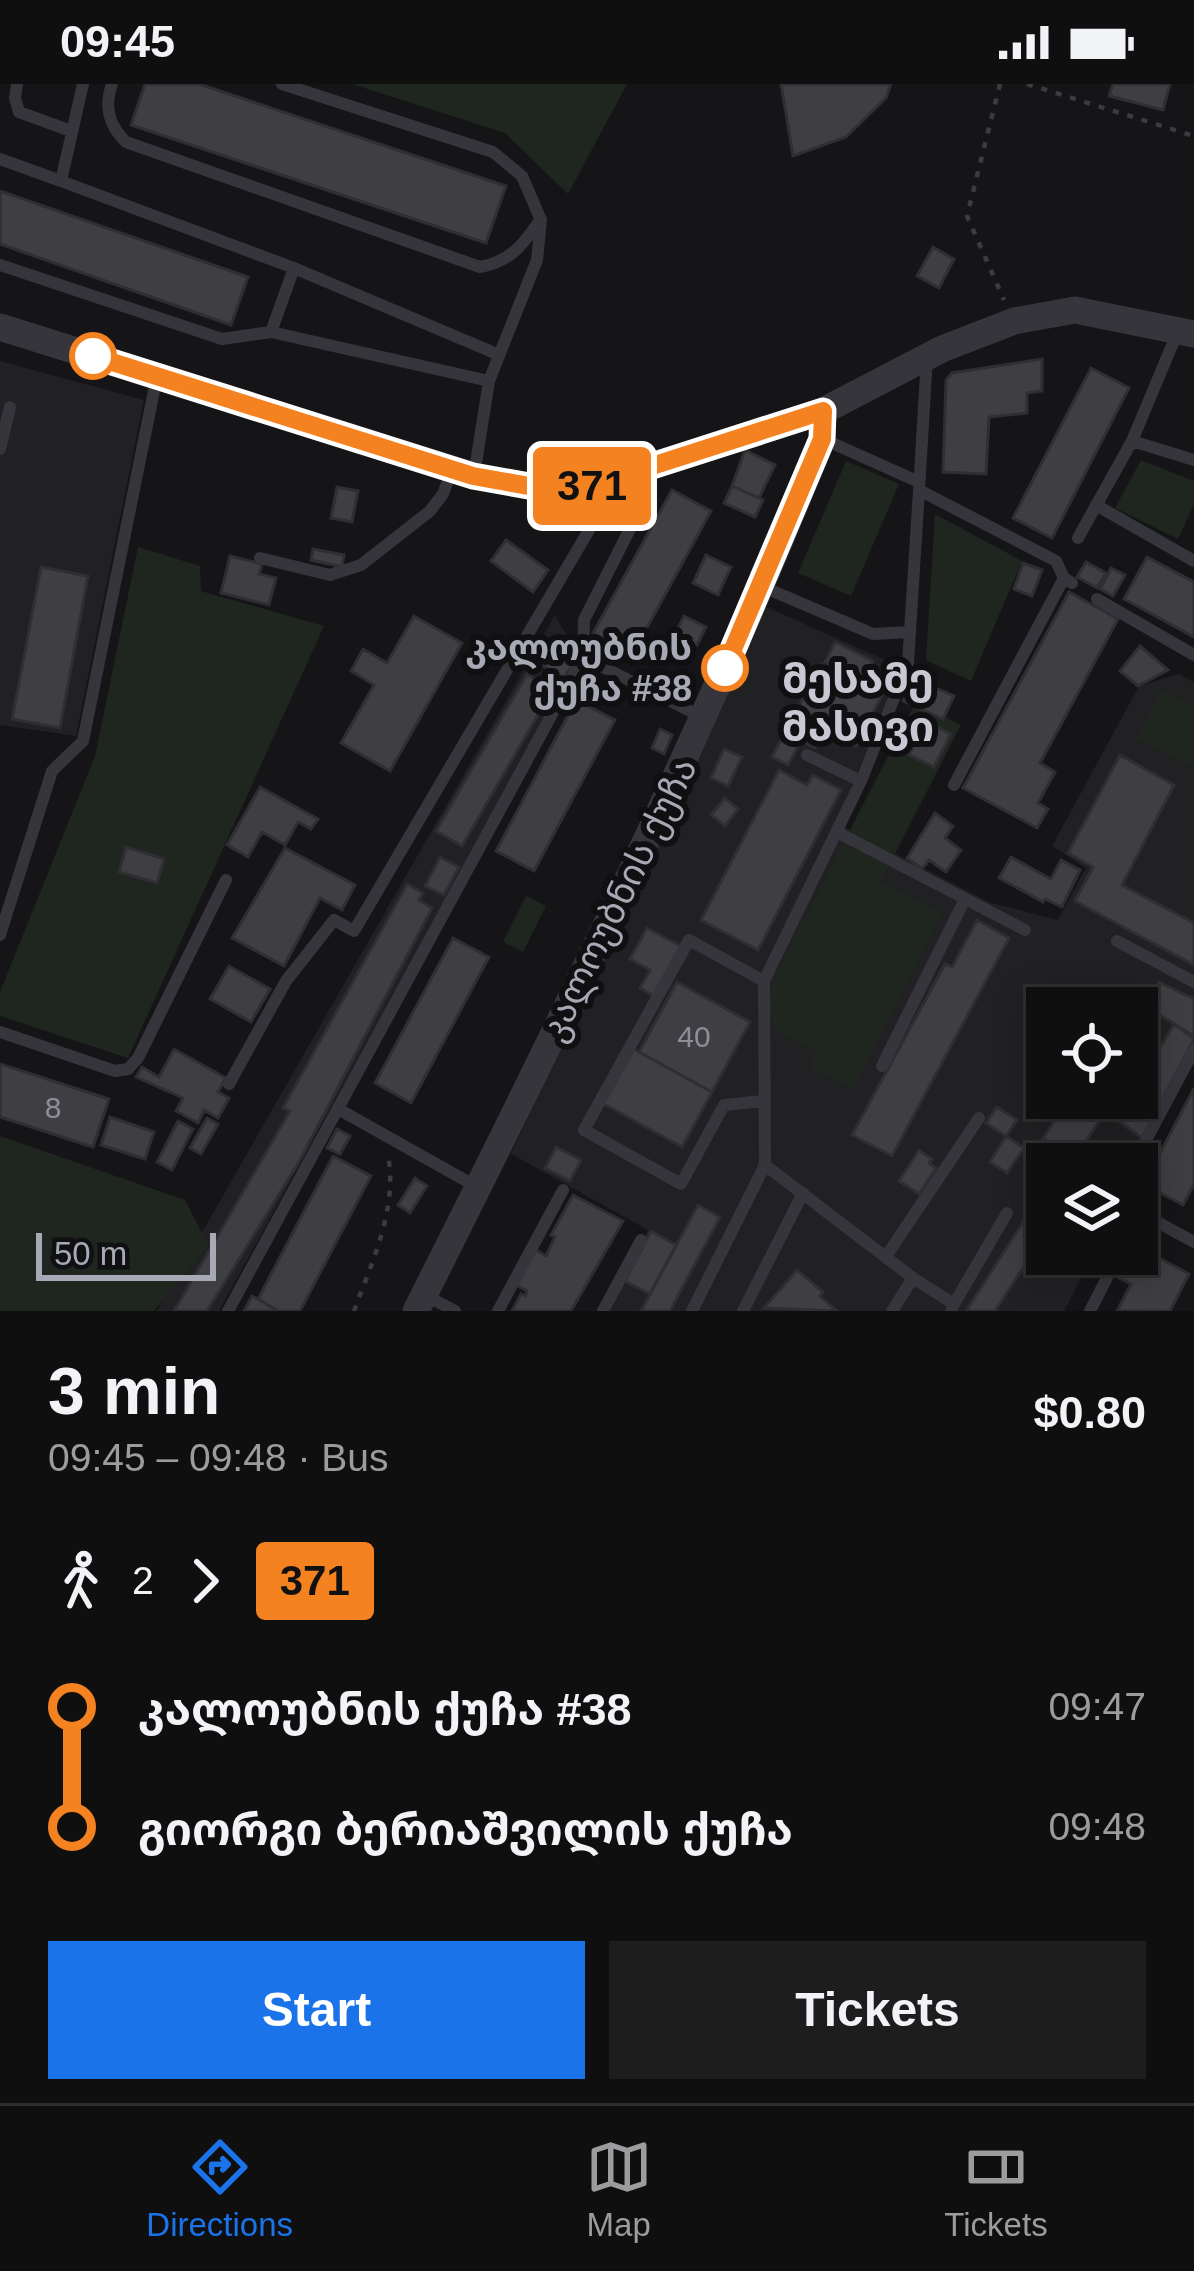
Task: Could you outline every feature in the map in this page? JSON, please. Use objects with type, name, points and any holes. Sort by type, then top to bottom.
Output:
[{"type":"street","points":[[0,327],[463,473],[568,493],[822,425],[928,356],[1014,321],[1075,310],[1186,333]]},
{"type":"street","name":"კალოუბნის ქუჩა","points":[[420,1303],[704,718],[822,425]]},
{"type":"lane","points":[[17,84],[14,98],[20,112],[71,131]]},
{"type":"lane","points":[[61,181],[83,84]]},
{"type":"lane","points":[[112,84],[108,116],[126,142],[480,267],[501,262],[520,248],[541,220]]},
{"type":"lane","points":[[260,558],[330,575],[361,565],[430,511],[463,473],[497,354],[522,307],[537,260],[541,220],[522,176],[493,152],[281,84]]},
{"type":"lane","points":[[0,159],[294,268],[497,354]]},
{"type":"lane","points":[[0,265],[222,339],[272,332],[489,381]]},
{"type":"lane","points":[[272,332],[294,268]]},
{"type":"lane","points":[[1078,538],[1186,333]]},
{"type":"lane","points":[[692,1311],[765,1165],[764,981],[861,781],[908,664],[928,356]]},
{"type":"lane","points":[[0,934],[52,771],[83,741],[158,376]]},
{"type":"lane","points":[[0,449],[10,407]]},
{"type":"lane","points":[[822,425],[919,486],[1056,561],[1068,580],[954,785]]},
{"type":"lane","points":[[1132,441],[1194,460]]},
{"type":"lane","points":[[228,1311],[583,656],[584,620],[644,501],[642,470]]},
{"type":"lane","points":[[229,1084],[286,981],[334,920],[354,931],[589,530],[568,493]]},
{"type":"lane","points":[[1096,505],[1194,561]]},
{"type":"lane","points":[[760,586],[873,634],[910,632]]},
{"type":"lane","points":[[1097,599],[1194,656]]},
{"type":"lane","points":[[583,656],[704,718]]},
{"type":"lane","points":[[806,755],[861,781]]},
{"type":"lane","points":[[837,832],[1025,930]]},
{"type":"lane","points":[[0,1032],[115,1070],[128,1070],[226,880]]},
{"type":"lane","points":[[882,1066],[965,899]]},
{"type":"lane","points":[[763,1101],[724,1105],[681,1184],[584,1130],[689,940],[764,981]]},
{"type":"lane","points":[[1117,941],[1194,982]]},
{"type":"lane","points":[[1146,1140],[1194,1050]]},
{"type":"lane","points":[[340,1111],[479,1188]]},
{"type":"lane","points":[[887,1255],[980,1118]]},
{"type":"lane","points":[[765,1165],[953,1308],[1007,1213]]},
{"type":"lane","points":[[498,1311],[563,1190]]},
{"type":"lane","points":[[743,1311],[803,1193]]},
{"type":"lane","points":[[1158,1225],[1194,1243]]},
{"type":"lane","points":[[603,1311],[641,1240]]},
{"type":"lane","points":[[1090,1311],[1108,1275]]},
{"type":"lane","points":[[892,1311],[913,1278]]},
{"type":"lane","points":[[420,1303],[455,1311]]},
{"type":"path","points":[[1000,84],[967,216],[1014,321]]},
{"type":"path","points":[[1027,84],[1194,136]]},
{"type":"path","points":[[354,1311],[390,1205],[392,1174],[384,1135]]},
{"type":"shaded area","points":[[352,84],[627,84],[568,194],[505,133]]},
{"type":"shaded area","points":[[0,361],[144,400],[76,736],[0,725]]},
{"type":"shaded area","points":[[1141,460],[1194,481],[1194,504],[1178,539],[1115,508]]},
{"type":"shaded area","points":[[846,461],[899,484],[851,596],[798,573]]},
{"type":"shaded area","points":[[935,514],[1022,561],[971,681],[926,660]]},
{"type":"shaded area","points":[[138,547],[200,566],[201,591],[324,626],[128,1058],[0,1016],[0,992],[95,756]]},
{"type":"shaded area","points":[[764,606],[901,667],[836,823],[991,903],[1058,920],[1086,868],[1052,846],[1139,686],[1179,674],[1194,682],[1194,1045],[1158,1113],[1158,987],[1026,987],[1026,1119],[1155,1119],[1142,1143],[1026,1143],[1026,1275],[1083,1275],[1064,1311],[607,1311],[648,1230],[511,1154]]},
{"type":"shaded area","points":[[555,615],[579,658],[219,1311],[157,1311]]},
{"type":"shaded area","points":[[1163,689],[1194,706],[1194,768],[1137,738]]},
{"type":"shaded area","points":[[916,702],[961,725],[881,881],[943,913],[852,1090],[809,1068],[817,1053],[776,1029],[770,1013],[771,983]]},
{"type":"shaded area","points":[[526,896],[546,906],[523,952],[503,942]]},
{"type":"shaded area","points":[[0,1136],[185,1200],[209,1246],[154,1311],[0,1311]]},
{"type":"building","points":[[145,84],[199,84],[506,186],[486,243],[131,125]]},
{"type":"building","points":[[781,84],[891,84],[886,98],[846,137],[793,156]]},
{"type":"building","points":[[1113,84],[1170,84],[1163,110],[1109,96]]},
{"type":"building","points":[[0,191],[248,277],[231,325],[0,244]]},
{"type":"building","points":[[933,247],[954,259],[939,288],[917,276]]},
{"type":"building","points":[[1042,359],[1042,391],[1027,393],[1027,413],[989,417],[986,474],[943,472],[946,380],[952,373]]},
{"type":"building","points":[[1091,368],[1129,388],[1052,538],[1013,518]]},
{"type":"building","points":[[745,450],[775,465],[759,498],[732,486]]},
{"type":"building","points":[[732,486],[763,500],[755,517],[724,503]]},
{"type":"building","points":[[337,487],[358,491],[352,522],[331,518]]},
{"type":"building","points":[[672,490],[711,511],[632,655],[593,633]]},
{"type":"building","points":[[506,540],[548,570],[533,592],[491,561]]},
{"type":"building","points":[[313,549],[344,555],[342,567],[311,560]]},
{"type":"building","points":[[706,555],[731,567],[718,595],[693,583]]},
{"type":"building","points":[[230,556],[262,564],[259,574],[276,578],[269,605],[221,593]]},
{"type":"building","points":[[1147,557],[1194,582],[1194,637],[1124,599]]},
{"type":"building","points":[[1086,562],[1106,573],[1097,588],[1077,577]]},
{"type":"building","points":[[1023,563],[1042,570],[1032,596],[1014,589]]},
{"type":"building","points":[[41,567],[88,576],[60,728],[12,719]]},
{"type":"building","points":[[1111,568],[1125,575],[1113,596],[1100,589]]},
{"type":"building","points":[[1069,592],[1118,619],[1040,763],[1055,772],[1038,803],[1048,809],[1037,828],[963,788]]},
{"type":"building","points":[[414,616],[462,643],[390,771],[341,743],[374,685],[351,671],[363,649],[387,663]]},
{"type":"building","points":[[684,616],[706,627],[697,645],[675,634]]},
{"type":"building","points":[[553,640],[577,659],[562,680],[537,661]]},
{"type":"building","points":[[835,642],[873,661],[864,679],[825,662]]},
{"type":"building","points":[[1140,646],[1168,670],[1138,686],[1120,671]]},
{"type":"building","points":[[821,664],[882,695],[856,746],[825,730],[815,748],[801,741],[788,765],[772,757]]},
{"type":"building","points":[[527,674],[553,689],[462,846],[436,831]]},
{"type":"building","points":[[913,678],[954,696],[943,719],[903,701]]},
{"type":"building","points":[[576,700],[615,720],[534,871],[496,851]]},
{"type":"building","points":[[925,721],[951,734],[934,767],[909,755]]},
{"type":"building","points":[[660,729],[672,735],[664,754],[652,748]]},
{"type":"building","points":[[724,749],[742,757],[728,786],[711,778]]},
{"type":"building","points":[[1120,755],[1174,785],[1122,885],[1194,923],[1194,965],[1075,901],[1093,867],[1068,853]]},
{"type":"building","points":[[779,770],[807,785],[813,775],[841,790],[758,950],[701,920]]},
{"type":"building","points":[[260,787],[318,819],[311,829],[298,822],[285,845],[262,832],[248,857],[227,845]]},
{"type":"building","points":[[725,798],[738,809],[725,826],[711,815]]},
{"type":"building","points":[[935,813],[953,826],[945,838],[961,850],[946,872],[929,860],[922,869],[907,858]]},
{"type":"building","points":[[126,847],[164,859],[157,883],[119,872]]},
{"type":"building","points":[[285,848],[355,885],[342,910],[320,898],[284,966],[232,938]]},
{"type":"building","points":[[440,857],[459,867],[444,895],[425,886]]},
{"type":"building","points":[[1011,857],[1051,879],[1061,860],[1080,870],[1062,907],[999,878]]},
{"type":"building","points":[[407,884],[423,893],[419,900],[432,908],[299,1162],[207,1311],[174,1311],[290,1111],[283,1108]]},
{"type":"building","points":[[977,920],[1009,938],[892,1156],[852,1135],[945,964],[952,967]]},
{"type":"building","points":[[647,928],[681,946],[654,996],[640,988],[650,970],[630,959]]},
{"type":"building","points":[[453,938],[489,957],[411,1103],[375,1083]]},
{"type":"building","points":[[229,966],[270,989],[251,1022],[210,999]]},
{"type":"building","points":[[677,982],[750,1022],[712,1092],[639,1052]]},
{"type":"building","points":[[1159,982],[1194,999],[1194,1036],[1158,1014]]},
{"type":"building","points":[[1174,1024],[1194,1039],[1158,1108],[1158,1051]]},
{"type":"building","points":[[632,1048],[712,1092],[682,1147],[602,1103]]},
{"type":"building","points":[[174,1049],[226,1078],[218,1092],[229,1098],[218,1118],[204,1110],[198,1123],[176,1111],[183,1098],[136,1077],[142,1067],[159,1077]]},
{"type":"building","points":[[0,1064],[109,1099],[93,1147],[0,1117]]},
{"type":"building","points":[[1194,1088],[1194,1184],[1183,1205],[1158,1192],[1158,1157]]},
{"type":"building","points":[[997,1107],[1017,1120],[1006,1136],[986,1123]]},
{"type":"building","points":[[110,1117],[154,1132],[145,1159],[101,1145]]},
{"type":"building","points":[[207,1118],[218,1124],[201,1154],[190,1148]]},
{"type":"building","points":[[1055,1119],[1100,1119],[1085,1143],[1051,1143],[1043,1138]]},
{"type":"building","points":[[1118,1119],[1152,1119],[1142,1138]]},
{"type":"building","points":[[178,1121],[193,1129],[172,1170],[157,1162]]},
{"type":"building","points":[[337,1129],[350,1136],[340,1154],[327,1148]]},
{"type":"building","points":[[1006,1136],[1024,1148],[1007,1173],[990,1162]]},
{"type":"building","points":[[556,1147],[581,1160],[570,1181],[545,1168]]},
{"type":"building","points":[[919,1150],[936,1168],[919,1194],[899,1181]]},
{"type":"building","points":[[333,1156],[371,1176],[300,1311],[278,1311],[258,1299]]},
{"type":"building","points":[[415,1178],[427,1186],[410,1213],[398,1205]]},
{"type":"building","points":[[573,1195],[623,1221],[571,1311],[512,1311],[527,1291],[514,1284],[533,1248],[546,1256],[555,1237],[551,1235]]},
{"type":"building","points":[[698,1205],[720,1217],[670,1311],[641,1311]]},
{"type":"building","points":[[1026,1217],[1026,1263],[995,1311],[966,1311]]},
{"type":"building","points":[[651,1231],[676,1245],[650,1294],[625,1281]]},
{"type":"building","points":[[1158,1257],[1189,1274],[1170,1311],[1117,1311],[1131,1284],[1119,1278],[1158,1275]]},
{"type":"building","points":[[797,1270],[823,1292],[820,1296],[837,1311],[764,1308]]},
{"type":"building","points":[[252,1296],[258,1299],[278,1311],[244,1311]]},
{"type":"bus line","name":"371","points":[[93,356],[473,476],[568,493],[823,411],[822,439],[725,668]]},
{"type":"place","name":"კალოუბნის ქუჩა #38","points":[[725,668]]},
{"type":"district","name":"მესამე მასივი","points":[[858,702]]}]
